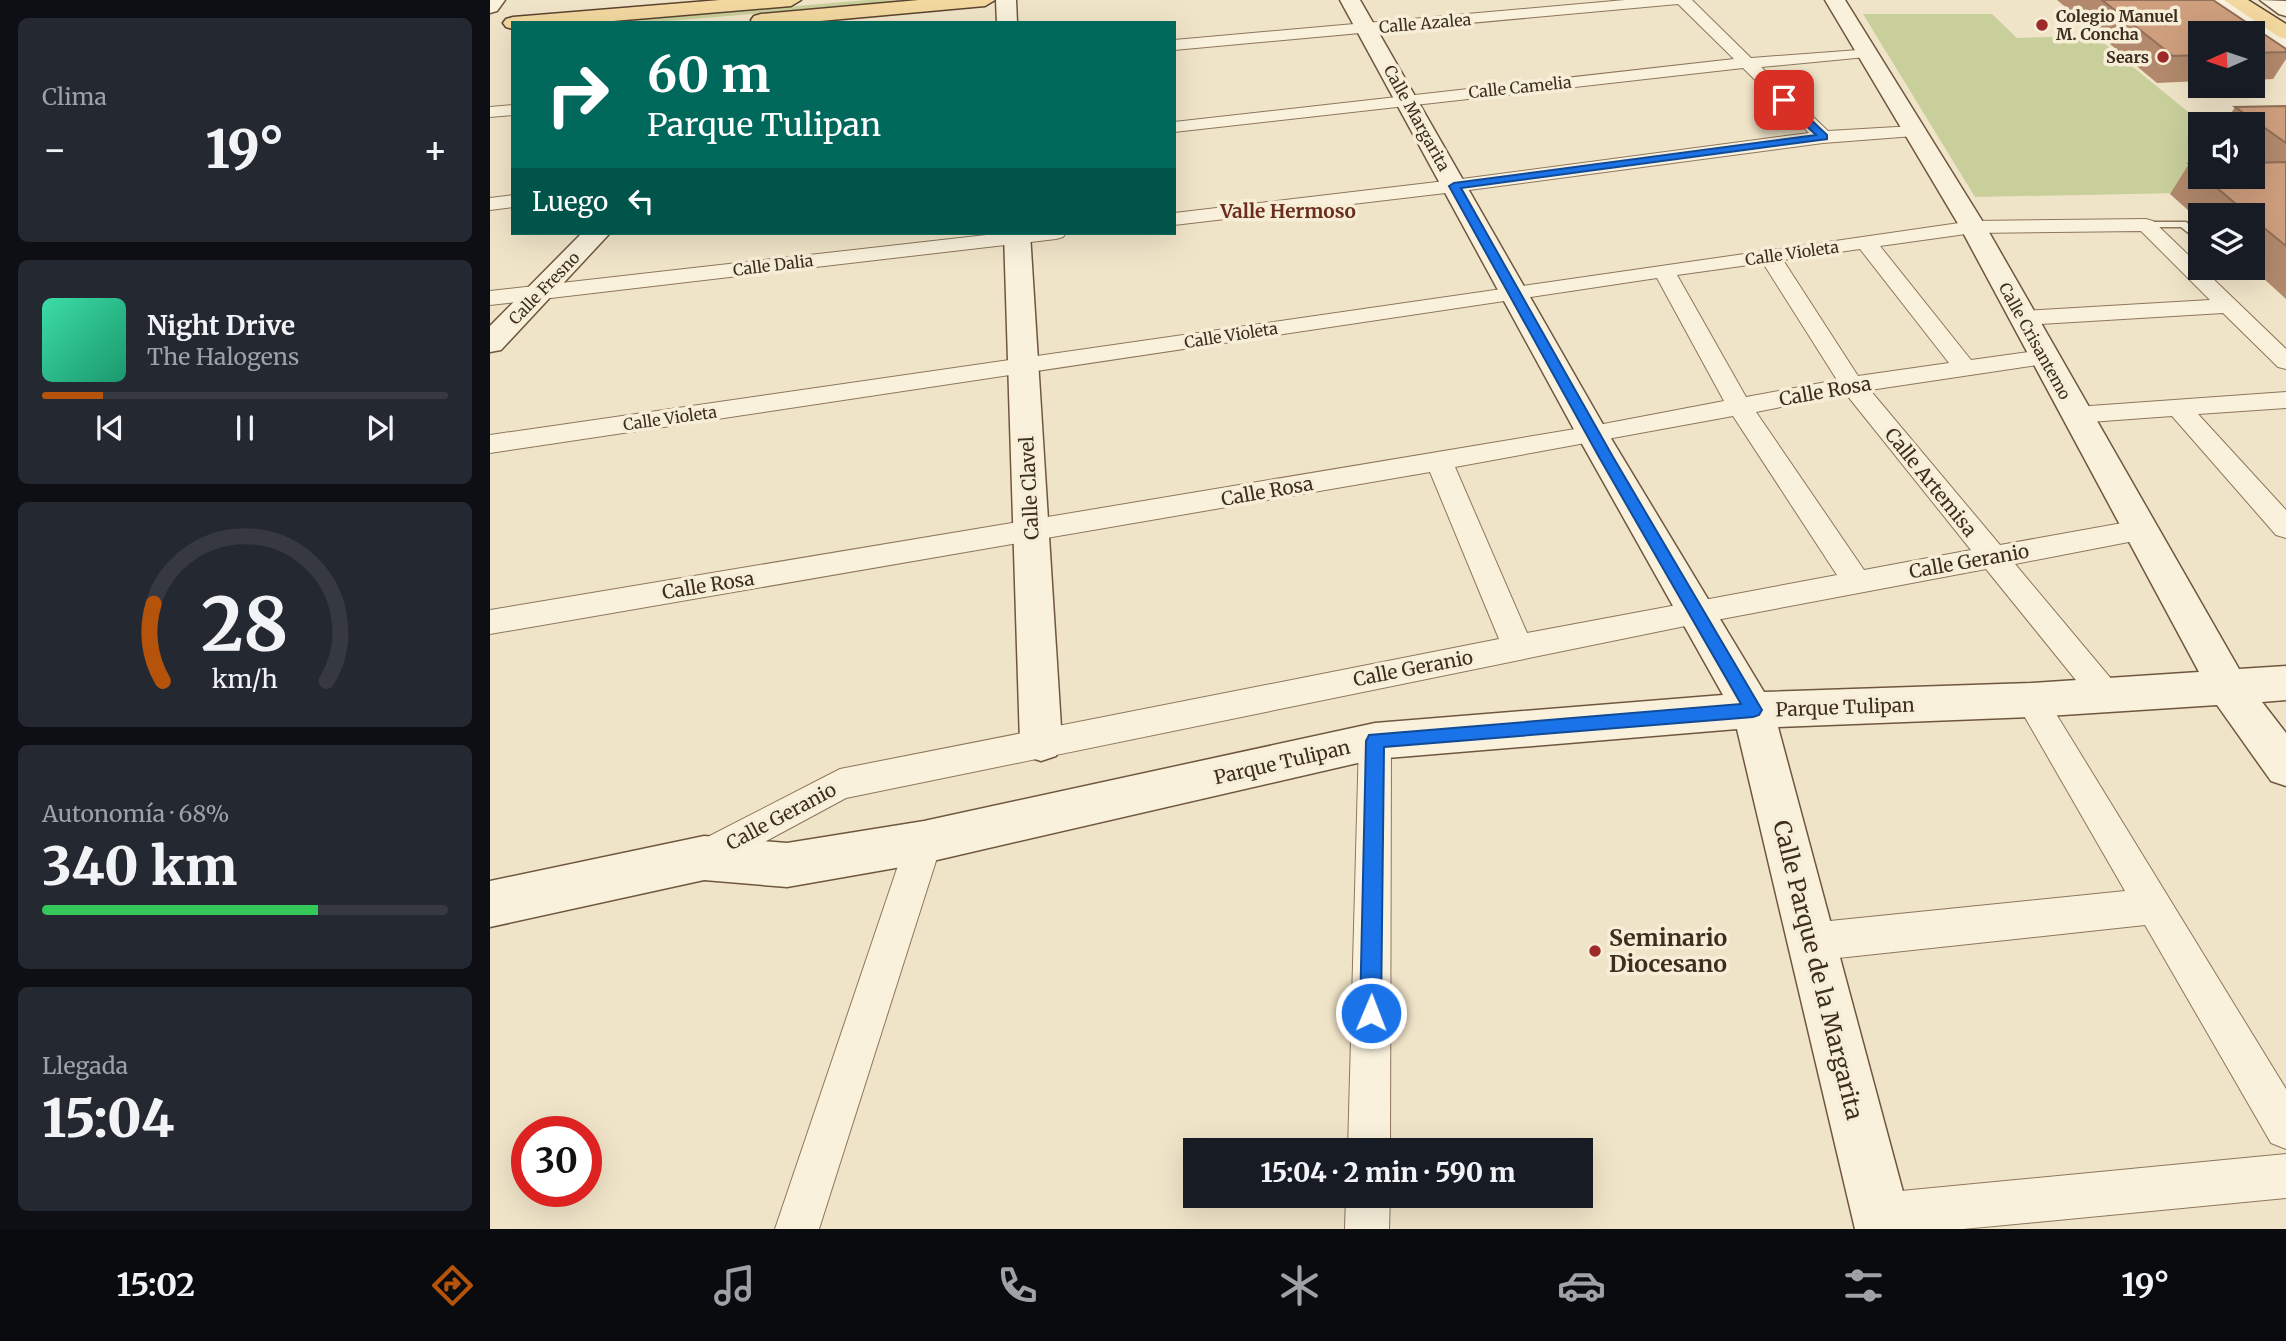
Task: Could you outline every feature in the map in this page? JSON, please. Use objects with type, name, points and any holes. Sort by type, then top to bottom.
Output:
[{"type":"main road","points":[[490,6],[495,0]]},
{"type":"main road","points":[[570,21],[797,13],[985,0]]},
{"type":"main road","points":[[1006,0],[1007,21]]},
{"type":"main road","name":"Calle Margarita","points":[[1350,0],[1593,435],[1753,710]]},
{"type":"main road","name":"Calle Crisantemo","points":[[1835,0],[1973,227],[2227,686],[2286,767]]},
{"type":"main road","points":[[2217,0],[2286,44]]},
{"type":"main road","points":[[2234,0],[2286,33]]},
{"type":"main road","points":[[2253,0],[2286,21]]},
{"type":"main road","points":[[2270,0],[2286,9]]},
{"type":"main road","points":[[742,21],[797,13]]},
{"type":"main road","name":"Calle Fresno","points":[[490,343],[595,235]]},
{"type":"main road","name":"Calle Clavel","points":[[1017,235],[1041,743]]},
{"type":"main road","name":"Parque Tulipan","points":[[490,904],[704,858],[787,865],[924,842],[1375,741],[1753,710],[2031,700],[2286,683]]},
{"type":"main road","name":"Calle Parque de la Margarita","points":[[1753,710],[1882,1222]]},
{"type":"street","name":"Calle Azalea","points":[[1176,45],[1676,0]]},
{"type":"street","points":[[1683,0],[1823,137]]},
{"type":"street","name":"Calle Camelia","points":[[1176,127],[1746,62],[1866,52]]},
{"type":"street","points":[[490,112],[511,110]]},
{"type":"street","points":[[1176,219],[1454,186],[1823,137],[1914,131]]},
{"type":"street","points":[[490,204],[511,201]]},
{"type":"street","points":[[2146,225],[2286,362]]},
{"type":"street","name":"Calle Violeta","points":[[490,444],[1024,367],[1513,292],[1973,227],[2146,225]]},
{"type":"street","name":"Calle Dalia","points":[[490,298],[1017,235]]},
{"type":"street","points":[[1866,243],[1965,368]]},
{"type":"street","name":"Calle Artemisa","points":[[1770,257],[1852,385],[2107,696]]},
{"type":"street","points":[[1664,271],[1739,406],[1857,582]]},
{"type":"street","points":[[2024,318],[2228,306]]},
{"type":"street","name":"Calle Rosa","points":[[490,622],[1593,435],[1852,385],[2044,357]]},
{"type":"street","points":[[2076,415],[2286,400]]},
{"type":"street","points":[[2179,409],[2286,528]]},
{"type":"street","points":[[1439,461],[1518,647]]},
{"type":"street","name":"Calle Geranio","points":[[704,858],[840,784],[1695,612],[2139,530]]},
{"type":"street","points":[[2031,700],[2286,1128]]},
{"type":"street","points":[[1368,1138],[1375,741]]},
{"type":"street","points":[[797,1229],[924,842]]},
{"type":"street","points":[[1810,942],[2152,906]]},
{"type":"street","points":[[1882,1222],[2286,1176]]},
{"type":"street","points":[[1367,1229],[1368,1208]]},
{"type":"lane","points":[[2146,225],[2183,224],[2188,228]]},
{"type":"green space","points":[[867,0],[916,0],[669,21],[622,21]]},
{"type":"green space","points":[[1863,14],[1992,14],[2017,38],[2095,36],[2188,112],[2188,189],[2265,189],[2265,184],[2280,191],[1975,197]]},
{"type":"building","points":[[2102,0],[2213,0],[2244,21],[2188,21],[2188,55],[2173,56]]},
{"type":"building","points":[[2265,35],[2286,49],[2286,52],[2265,53]]},
{"type":"building","points":[[2286,106],[2286,143],[2265,128],[2265,112],[2242,112],[2235,107]]},
{"type":"building","points":[[2286,162],[2286,246],[2265,229],[2265,203],[2235,203],[2218,189],[2265,189],[2265,163]]},
{"type":"place","name":"Colegio Manuel M. Concha","points":[[2042,25]]},
{"type":"place","name":"Sears","points":[[2163,57]]},
{"type":"place","name":"Seminario Diocesano","points":[[1595,951]]},
{"type":"district","name":"Valle Hermoso","points":[[1288,211]]},
{"type":"route","points":[[1371,1013],[1375,741],[1753,710],[1606,457],[1454,186],[1823,137],[1784,100]]}]
